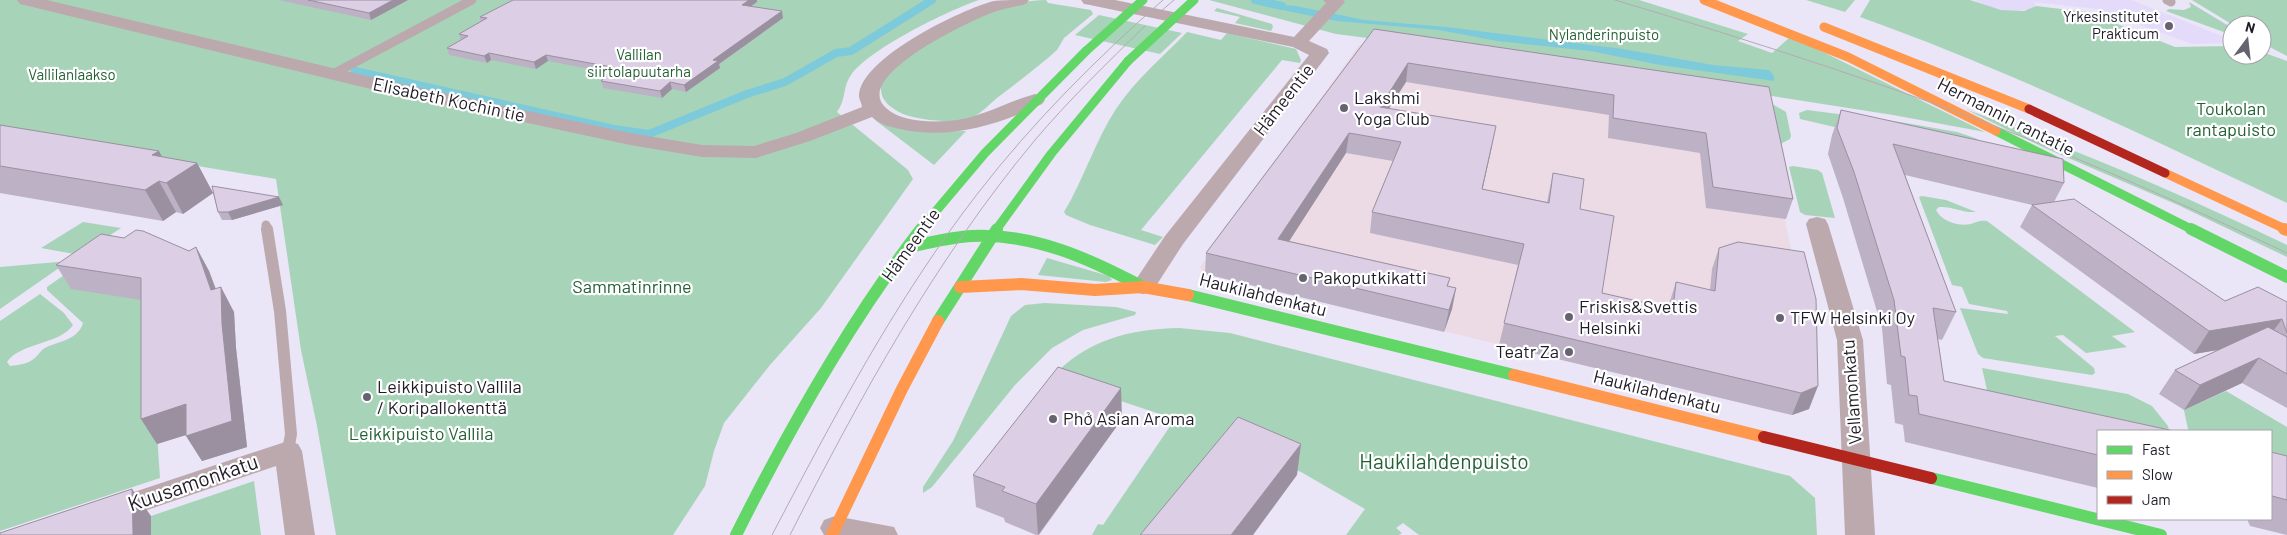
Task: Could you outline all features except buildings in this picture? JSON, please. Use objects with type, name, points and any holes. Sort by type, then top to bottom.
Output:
[{"type":"main road","name":"Hämeentie","points":[[736,535],[754,498],[822,378],[876,293],[908,247],[940,206],[1035,100],[1143,0]]},
{"type":"main road","points":[[834,531],[853,487],[903,387],[948,305],[991,236],[1056,144],[1128,61],[1194,0]]},
{"type":"main road","name":"Hermannin rantatie","points":[[1704,0],[1848,56],[2287,278]]},
{"type":"main road","name":"Hermannin rantatie","points":[[1817,25],[2016,103],[2287,230]]},
{"type":"main road","name":"Haukilahdenkatu","points":[[908,247],[991,236],[1054,248],[1109,268],[1143,287]]},
{"type":"main road","name":"Haukilahdenkatu","points":[[960,287],[1021,284],[1095,290],[1143,287],[1233,305],[2097,519]]},
{"type":"main road","name":"Haukilahdenkatu","points":[[2100,520],[2161,535]]},
{"type":"street","name":"Elisabeth Kochin tie","points":[[26,0],[333,74],[630,139],[702,151],[756,152],[803,137],[872,110]]},
{"type":"street","points":[[1020,0],[981,10],[952,24],[888,63],[880,71],[870,88],[868,97],[872,110],[898,122],[912,126],[948,127],[984,121],[1035,100]]},
{"type":"street","points":[[1090,0],[1298,43],[1325,11]]},
{"type":"street","name":"Hämeentie","points":[[1143,287],[1173,241],[1318,58],[1319,52],[1298,43]]},
{"type":"street","name":"Vellamonkatu","points":[[1817,224],[1850,340],[1860,535]]},
{"type":"street","points":[[288,451],[300,535]]},
{"type":"street","name":"Kuusamonkatu","points":[[79,522],[288,451]]},
{"type":"street","points":[[834,531],[883,535]]},
{"type":"lane","points":[[333,74],[472,0]]},
{"type":"lane","points":[[266,225],[280,311],[291,434],[288,451]]},
{"type":"shaded area","name":"Yrkesinstitutet Prakticum","points":[[1974,0],[2131,0],[2222,36],[2222,43],[2192,44],[2098,9],[2034,2],[2036,6],[2031,9],[2013,11],[1991,8]]},
{"type":"shaded area","points":[[1359,45],[1762,107],[1796,274],[1809,409],[1792,415],[1205,274],[1200,267]]},
{"type":"green space","points":[[0,0],[979,0],[930,21],[892,42],[860,65],[848,80],[837,112],[908,170],[913,179],[821,308],[770,365],[724,423],[705,486],[673,535],[336,535],[317,426],[301,350],[276,179],[0,133]]},
{"type":"green space","points":[[1046,0],[1048,3],[1091,10],[1093,14],[1064,38],[1057,50],[974,117],[958,121],[938,121],[919,118],[899,112],[888,105],[883,98],[881,89],[885,80],[894,69],[924,46],[973,19],[998,8],[1022,2]]},
{"type":"green space","name":"Nylanderinpuisto","points":[[1209,0],[1639,0],[1748,34],[1738,41],[1772,53],[1789,38],[1819,50],[1985,132],[1893,115],[1541,60],[1336,34]]},
{"type":"green space","points":[[1806,0],[1855,0],[1845,12]]},
{"type":"green space","name":"Toukolan rantapuisto","points":[[1870,0],[1970,0],[2001,10],[2024,11],[2036,6],[2087,12],[2175,47],[2222,46],[2222,65],[2272,65],[2272,56],[2287,61],[2287,203],[2022,81],[1915,37],[1860,17]]},
{"type":"green space","points":[[2192,0],[2287,0],[2287,56],[2272,48],[2272,15],[2222,15],[2222,18]]},
{"type":"green space","points":[[2189,2],[2222,22],[2222,31],[2166,11],[2169,9],[2184,10],[2191,7]]},
{"type":"green space","points":[[1217,8],[1272,24],[1273,27],[1271,31],[1235,23],[1240,17],[1214,11]]},
{"type":"green space","points":[[1099,15],[1182,33],[1160,54],[1075,35]]},
{"type":"green space","points":[[1187,32],[1221,40],[1227,33],[1296,49],[1301,60],[1300,63],[1282,60],[1141,230],[1163,237],[1155,245],[1090,225],[1066,215],[1064,212],[1116,109],[1140,78]]},
{"type":"green space","points":[[1629,82],[1774,105],[1786,112],[1790,139],[1771,149]]},
{"type":"green space","points":[[1965,109],[2088,156],[2208,208],[2287,245],[2287,257],[2178,205],[2045,148]]},
{"type":"green space","points":[[1807,110],[1900,122],[1957,132],[1975,138],[2050,177],[1800,119],[1799,113]]},
{"type":"green space","points":[[875,120],[933,132],[966,131],[934,165]]},
{"type":"green space","points":[[1789,167],[1818,170],[1822,173],[1835,218],[1805,215],[1800,212]]},
{"type":"green space","points":[[1919,197],[1946,200],[1976,212],[1944,207],[1939,207],[1936,210],[1946,220],[1956,224],[1966,225],[1987,221],[2135,332],[2112,336],[2127,347],[2086,353],[2063,335],[2055,336],[2094,368],[2095,373],[2092,375],[1983,358],[1978,354],[1960,308],[2008,314],[2007,311],[1969,304],[1962,287],[1952,285]]},
{"type":"green space","points":[[83,222],[121,228],[80,255],[41,248]]},
{"type":"green space","points":[[1047,258],[1109,276],[1112,280],[1106,282],[1038,275]]},
{"type":"green space","points":[[87,259],[148,301],[160,478],[0,531],[0,321],[40,294],[64,313],[73,325],[59,336],[13,356],[7,362],[10,366],[30,361],[45,348],[72,337],[81,329],[83,323],[47,290],[47,287]]},
{"type":"green space","points":[[69,261],[0,309],[0,267]]},
{"type":"green space","points":[[1045,303],[1116,307],[1136,312],[1135,315],[1083,330],[1052,348],[1015,385],[932,487],[923,493],[923,487],[953,441],[1011,316],[1025,305]]},
{"type":"green space","name":"Haukilahdenpuisto","points":[[1179,328],[1230,333],[1790,476],[1815,498],[1817,535],[1419,535],[1403,523],[1396,528],[1402,533],[1399,535],[1346,535],[1365,509],[1301,472],[1274,460],[1166,535],[1092,535],[1098,524],[1103,525],[1175,419],[1051,378],[1079,354],[1109,339],[1143,331]]},
{"type":"green space","points":[[1982,368],[2128,394],[2152,406],[2168,426],[2169,430],[2163,430],[1990,403]]},
{"type":"green space","points":[[2226,391],[2287,427],[2287,470],[2272,466],[2272,430],[2190,430],[2184,410]]},
{"type":"green space","points":[[254,481],[261,535],[150,535],[151,516]]},
{"type":"water","points":[[1270,4],[1296,6],[1364,20],[1447,27],[1623,49],[1713,65],[1769,70],[1774,76],[1774,81],[1660,65],[1590,51],[1497,41],[1439,30],[1337,21],[1287,11]]},
{"type":"waterway","points":[[355,71],[614,129],[649,134],[747,94],[785,82],[836,53],[851,51],[932,0]]},
{"type":"waterway","points":[[1255,0],[1282,6]]},
{"type":"tram line","points":[[772,535],[843,403],[893,317],[948,233],[999,167],[1043,116],[1090,68],[1163,0]]},
{"type":"tram line","points":[[1160,12],[1174,0]]},
{"type":"tram line","points":[[1615,0],[1723,33],[1936,104],[2041,144],[2134,183],[2287,253]]},
{"type":"tram line","points":[[790,535],[872,381],[932,281],[964,233],[1048,125],[1088,82],[1145,26]]},
{"type":"traffic: fast","points":[[1086,51],[1143,0]]},
{"type":"traffic: fast","points":[[1128,61],[1194,0]]},
{"type":"traffic: fast","points":[[736,535],[816,388],[906,249],[985,153],[1086,51]]},
{"type":"traffic: fast","points":[[938,321],[980,253],[1027,186],[1128,61]]},
{"type":"traffic: fast","points":[[1996,131],[2287,277]]},
{"type":"traffic: fast","points":[[908,247],[971,236],[1023,239],[1044,244],[1085,259],[1143,287]]},
{"type":"traffic: fast","points":[[1188,295],[1514,375]]},
{"type":"traffic: fast","points":[[1931,478],[2097,519]]},
{"type":"traffic: fast","points":[[2100,520],[2161,535]]},
{"type":"traffic: slow","points":[[1704,0],[1848,57],[1996,131]]},
{"type":"traffic: slow","points":[[1824,27],[2029,109]]},
{"type":"traffic: slow","points":[[2165,173],[2287,230]]},
{"type":"traffic: slow","points":[[960,287],[1021,284],[1095,290],[1143,287],[1188,295]]},
{"type":"traffic: slow","points":[[832,535],[902,389],[938,321]]},
{"type":"traffic: slow","points":[[1514,375],[1764,437]]},
{"type":"traffic: jam","points":[[2029,109],[2165,173]]},
{"type":"traffic: jam","points":[[1764,437],[1931,478]]},
{"type":"place","name":"Yrkesinstitutet Prakticum","points":[[2169,26]]},
{"type":"place","name":"Lakshmi Yoga Club","points":[[1344,108]]},
{"type":"place","name":"Pakoputkikatti","points":[[1303,278]]},
{"type":"place","name":"Friskis&Svettis Helsinki","points":[[1569,317]]},
{"type":"place","name":"TFW Helsinki Oy","points":[[1780,318]]},
{"type":"place","name":"Teatr Za","points":[[1569,352]]},
{"type":"place","name":"Leikkipuisto Vallila / Koripallokenttä","points":[[367,397]]},
{"type":"place","name":"Phở Asian Aroma","points":[[1053,419]]},
{"type":"park label","name":"Vallilan siirtolapuutarha","points":[[639,64]]},
{"type":"park label","name":"Vallilanlaakso","points":[[72,75]]},
{"type":"park label","name":"Sammatinrinne","points":[[632,287]]},
{"type":"park label","name":"Leikkipuisto Vallila","points":[[421,434]]}]
